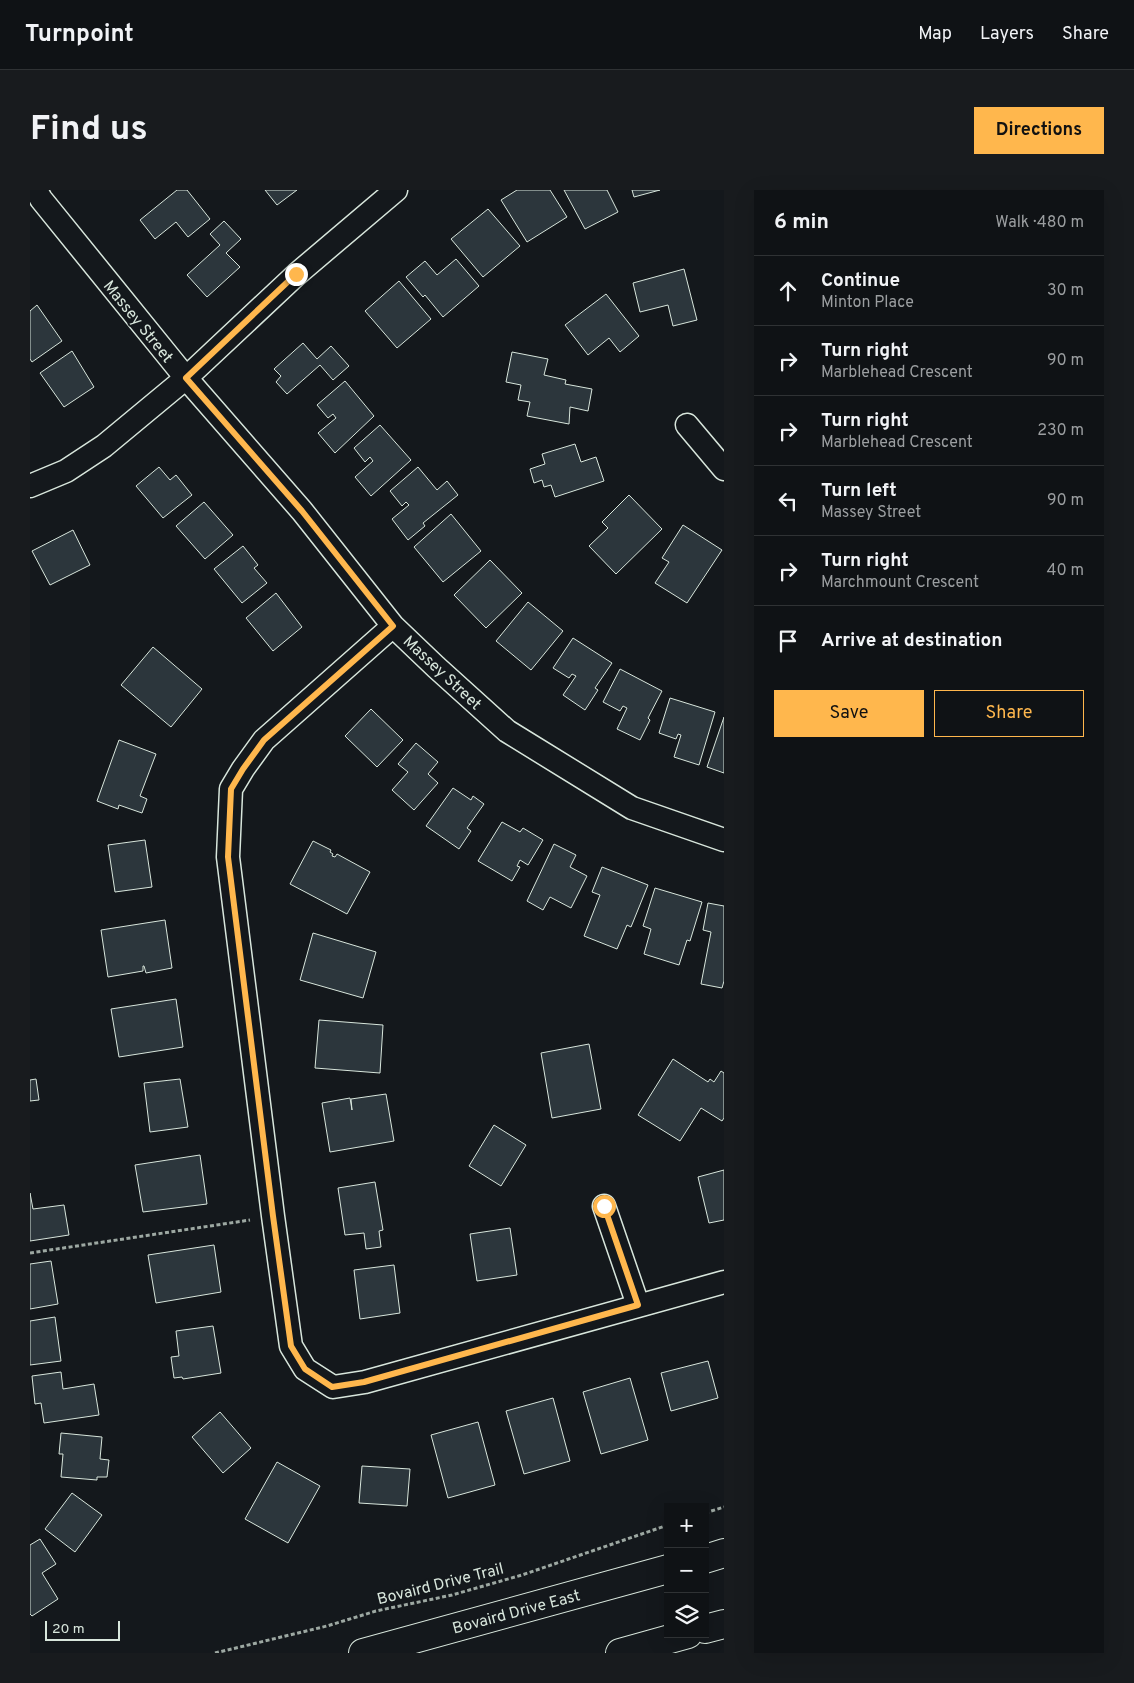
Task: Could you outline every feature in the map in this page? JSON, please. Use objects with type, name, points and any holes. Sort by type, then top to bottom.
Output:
[{"type":"main road","points":[[709,1558],[724,1554]]},
{"type":"main road","name":"Bovaird Drive East","points":[[363,1653],[664,1570]]},
{"type":"main road","points":[[709,1628],[724,1624]]},
{"type":"main road","points":[[620,1653],[674,1638]]},
{"type":"street","name":"Massey Street","points":[[36,190],[41,199],[186,378],[302,511],[393,626],[507,731],[632,808],[724,840]]},
{"type":"street","points":[[30,486],[66,471],[104,446],[186,378],[296,274],[396,190]]},
{"type":"street","points":[[687,425],[724,469]]},
{"type":"street","points":[[393,626],[264,740],[231,789],[228,857],[291,1346],[305,1369],[332,1387],[364,1382],[724,1282]]},
{"type":"street","points":[[604,1206],[638,1305]]},
{"type":"path","points":[[30,1253],[273,1216]]},
{"type":"path","points":[[709,1512],[724,1507]]},
{"type":"path","name":"Bovaird Drive Trail","points":[[214,1653],[327,1626],[376,1611],[452,1595],[522,1575],[664,1526]]},
{"type":"building","points":[[177,190],[187,190],[210,219],[188,237],[176,222],[155,239],[140,220]]},
{"type":"building","points":[[265,190],[297,190],[277,205]]},
{"type":"building","points":[[517,190],[550,190],[567,217],[527,242],[501,200]]},
{"type":"building","points":[[564,190],[607,190],[618,212],[585,229]]},
{"type":"building","points":[[632,190],[660,190],[634,197]]},
{"type":"building","points":[[488,209],[520,246],[483,277],[451,239]]},
{"type":"building","points":[[224,221],[241,239],[226,253],[240,267],[207,297],[187,275],[220,245],[210,234]]},
{"type":"building","points":[[456,259],[479,286],[443,317],[425,295],[423,297],[406,277],[425,261],[437,275]]},
{"type":"building","points":[[684,269],[697,320],[673,326],[668,305],[640,312],[633,283]]},
{"type":"building","points":[[399,281],[431,319],[397,348],[365,311]]},
{"type":"building","points":[[606,294],[639,336],[620,352],[609,338],[588,355],[565,325]]},
{"type":"building","points":[[37,305],[62,341],[32,362],[30,359],[30,311]]},
{"type":"building","points":[[303,343],[317,359],[331,346],[349,366],[333,380],[320,365],[287,394],[276,382],[281,376],[274,369]]},
{"type":"building","points":[[72,351],[94,387],[64,407],[40,373]]},
{"type":"building","points":[[512,352],[548,359],[544,375],[566,380],[565,384],[592,389],[588,411],[570,407],[569,424],[527,416],[530,402],[518,400],[521,385],[506,382]]},
{"type":"building","points":[[345,381],[374,416],[335,453],[318,433],[336,418],[333,414],[328,418],[317,405]]},
{"type":"building","points":[[380,425],[411,460],[371,496],[355,477],[373,461],[370,457],[365,462],[354,448]]},
{"type":"building","points":[[575,444],[581,462],[596,457],[604,481],[555,497],[551,485],[544,487],[542,480],[534,483],[530,469],[545,464],[542,454]]},
{"type":"building","points":[[159,467],[170,480],[176,475],[192,495],[163,518],[136,486]]},
{"type":"building","points":[[418,467],[437,490],[447,481],[458,495],[423,523],[425,526],[408,540],[392,519],[409,505],[406,502],[402,506],[390,491]]},
{"type":"building","points":[[629,495],[662,529],[616,574],[589,546],[608,528],[602,522]]},
{"type":"building","points":[[204,502],[233,535],[205,559],[176,526]]},
{"type":"building","points":[[451,514],[481,551],[443,582],[414,547]]},
{"type":"building","points":[[683,525],[722,550],[687,603],[655,583],[669,562],[662,558]]},
{"type":"building","points":[[73,530],[90,565],[50,585],[32,551]]},
{"type":"building","points":[[243,546],[258,565],[254,568],[267,583],[242,603],[214,569]]},
{"type":"building","points":[[490,560],[522,593],[486,628],[454,595]]},
{"type":"building","points":[[276,593],[302,627],[273,651],[246,618]]},
{"type":"building","points":[[528,602],[563,631],[531,670],[496,641]]},
{"type":"building","points":[[573,638],[612,663],[595,688],[598,690],[585,710],[563,695],[576,676],[572,674],[569,678],[553,668]]},
{"type":"building","points":[[153,647],[202,689],[171,727],[121,685]]},
{"type":"building","points":[[620,669],[662,691],[648,718],[650,720],[640,740],[617,729],[627,708],[623,706],[620,711],[603,702]]},
{"type":"building","points":[[670,698],[715,712],[699,765],[674,757],[681,735],[678,734],[676,739],[659,733]]},
{"type":"building","points":[[371,709],[403,740],[377,767],[345,736]]},
{"type":"building","points":[[724,717],[724,773],[707,767]]},
{"type":"building","points":[[119,740],[156,754],[140,796],[147,799],[142,813],[119,805],[118,809],[97,801]]},
{"type":"building","points":[[416,743],[438,762],[428,774],[438,783],[414,810],[392,790],[408,772],[398,764]]},
{"type":"building","points":[[453,788],[471,800],[473,796],[484,804],[467,828],[471,831],[459,849],[426,826]]},
{"type":"building","points":[[502,822],[520,832],[523,828],[543,840],[528,865],[520,860],[517,866],[520,867],[512,881],[478,861]]},
{"type":"building","points":[[145,840],[152,887],[115,892],[108,845]]},
{"type":"building","points":[[313,841],[331,850],[332,856],[335,857],[337,854],[370,872],[347,914],[290,884]]},
{"type":"building","points":[[554,844],[576,855],[570,867],[587,876],[571,908],[550,897],[543,910],[527,901]]},
{"type":"building","points":[[602,867],[648,885],[631,927],[627,925],[617,949],[584,936],[600,895],[592,892]]},
{"type":"building","points":[[655,888],[702,902],[690,941],[687,940],[679,965],[644,954],[651,929],[643,926]]},
{"type":"building","points":[[708,903],[724,906],[724,981],[722,988],[701,984],[711,932],[703,930]]},
{"type":"building","points":[[165,920],[172,968],[146,973],[143,966],[143,971],[108,977],[101,930]]},
{"type":"building","points":[[313,933],[376,952],[363,998],[300,980]]},
{"type":"building","points":[[176,999],[183,1047],[119,1057],[111,1009]]},
{"type":"building","points":[[319,1020],[383,1025],[380,1073],[315,1068]]},
{"type":"building","points":[[589,1044],[601,1109],[552,1118],[541,1053]]},
{"type":"building","points":[[673,1059],[708,1082],[710,1079],[714,1082],[721,1071],[724,1073],[724,1118],[722,1121],[701,1108],[680,1141],[638,1115]]},
{"type":"building","points":[[36,1079],[39,1100],[30,1101],[30,1080]]},
{"type":"building","points":[[180,1079],[188,1127],[150,1132],[144,1083]]},
{"type":"building","points":[[386,1094],[394,1141],[330,1152],[322,1103],[350,1098],[352,1110],[351,1099]]},
{"type":"building","points":[[494,1125],[526,1145],[501,1186],[469,1166]]},
{"type":"building","points":[[200,1155],[207,1204],[143,1212],[135,1165]]},
{"type":"building","points":[[724,1170],[724,1220],[709,1223],[698,1177]]},
{"type":"building","points":[[375,1182],[383,1230],[379,1231],[381,1247],[366,1249],[364,1233],[345,1235],[338,1188]]},
{"type":"building","points":[[30,1193],[33,1209],[64,1205],[69,1235],[30,1241]]},
{"type":"building","points":[[510,1228],[517,1275],[477,1281],[470,1234]]},
{"type":"building","points":[[214,1245],[221,1292],[156,1303],[148,1255]]},
{"type":"building","points":[[51,1261],[58,1304],[30,1309],[30,1264]]},
{"type":"building","points":[[394,1265],[400,1313],[360,1319],[354,1270]]},
{"type":"building","points":[[55,1317],[61,1361],[30,1365],[30,1321]]},
{"type":"building","points":[[213,1326],[221,1373],[183,1379],[182,1377],[174,1378],[171,1357],[179,1356],[176,1331]]},
{"type":"building","points":[[708,1361],[718,1398],[671,1411],[661,1373]]},
{"type":"building","points":[[61,1372],[63,1389],[94,1384],[99,1415],[44,1423],[41,1403],[35,1404],[32,1376]]},
{"type":"building","points":[[630,1378],[648,1440],[601,1454],[583,1392]]},
{"type":"building","points":[[553,1398],[570,1461],[524,1474],[506,1411]]},
{"type":"building","points":[[220,1412],[251,1448],[223,1473],[192,1437]]},
{"type":"building","points":[[478,1422],[495,1485],[448,1498],[431,1435]]},
{"type":"building","points":[[61,1433],[102,1437],[100,1459],[109,1460],[107,1477],[97,1477],[97,1480],[61,1477],[63,1454],[59,1454]]},
{"type":"building","points":[[277,1462],[320,1486],[288,1543],[245,1519]]},
{"type":"building","points":[[362,1466],[410,1469],[407,1506],[359,1503]]},
{"type":"building","points":[[72,1493],[102,1515],[75,1552],[45,1529]]},
{"type":"building","points":[[40,1539],[56,1564],[42,1573],[58,1599],[32,1616],[30,1614],[30,1545]]},
{"type":"route","points":[[296,274],[186,378],[302,511],[393,626],[264,740],[231,789],[228,857],[291,1346],[305,1369],[332,1387],[364,1382],[638,1305],[604,1206]]}]
